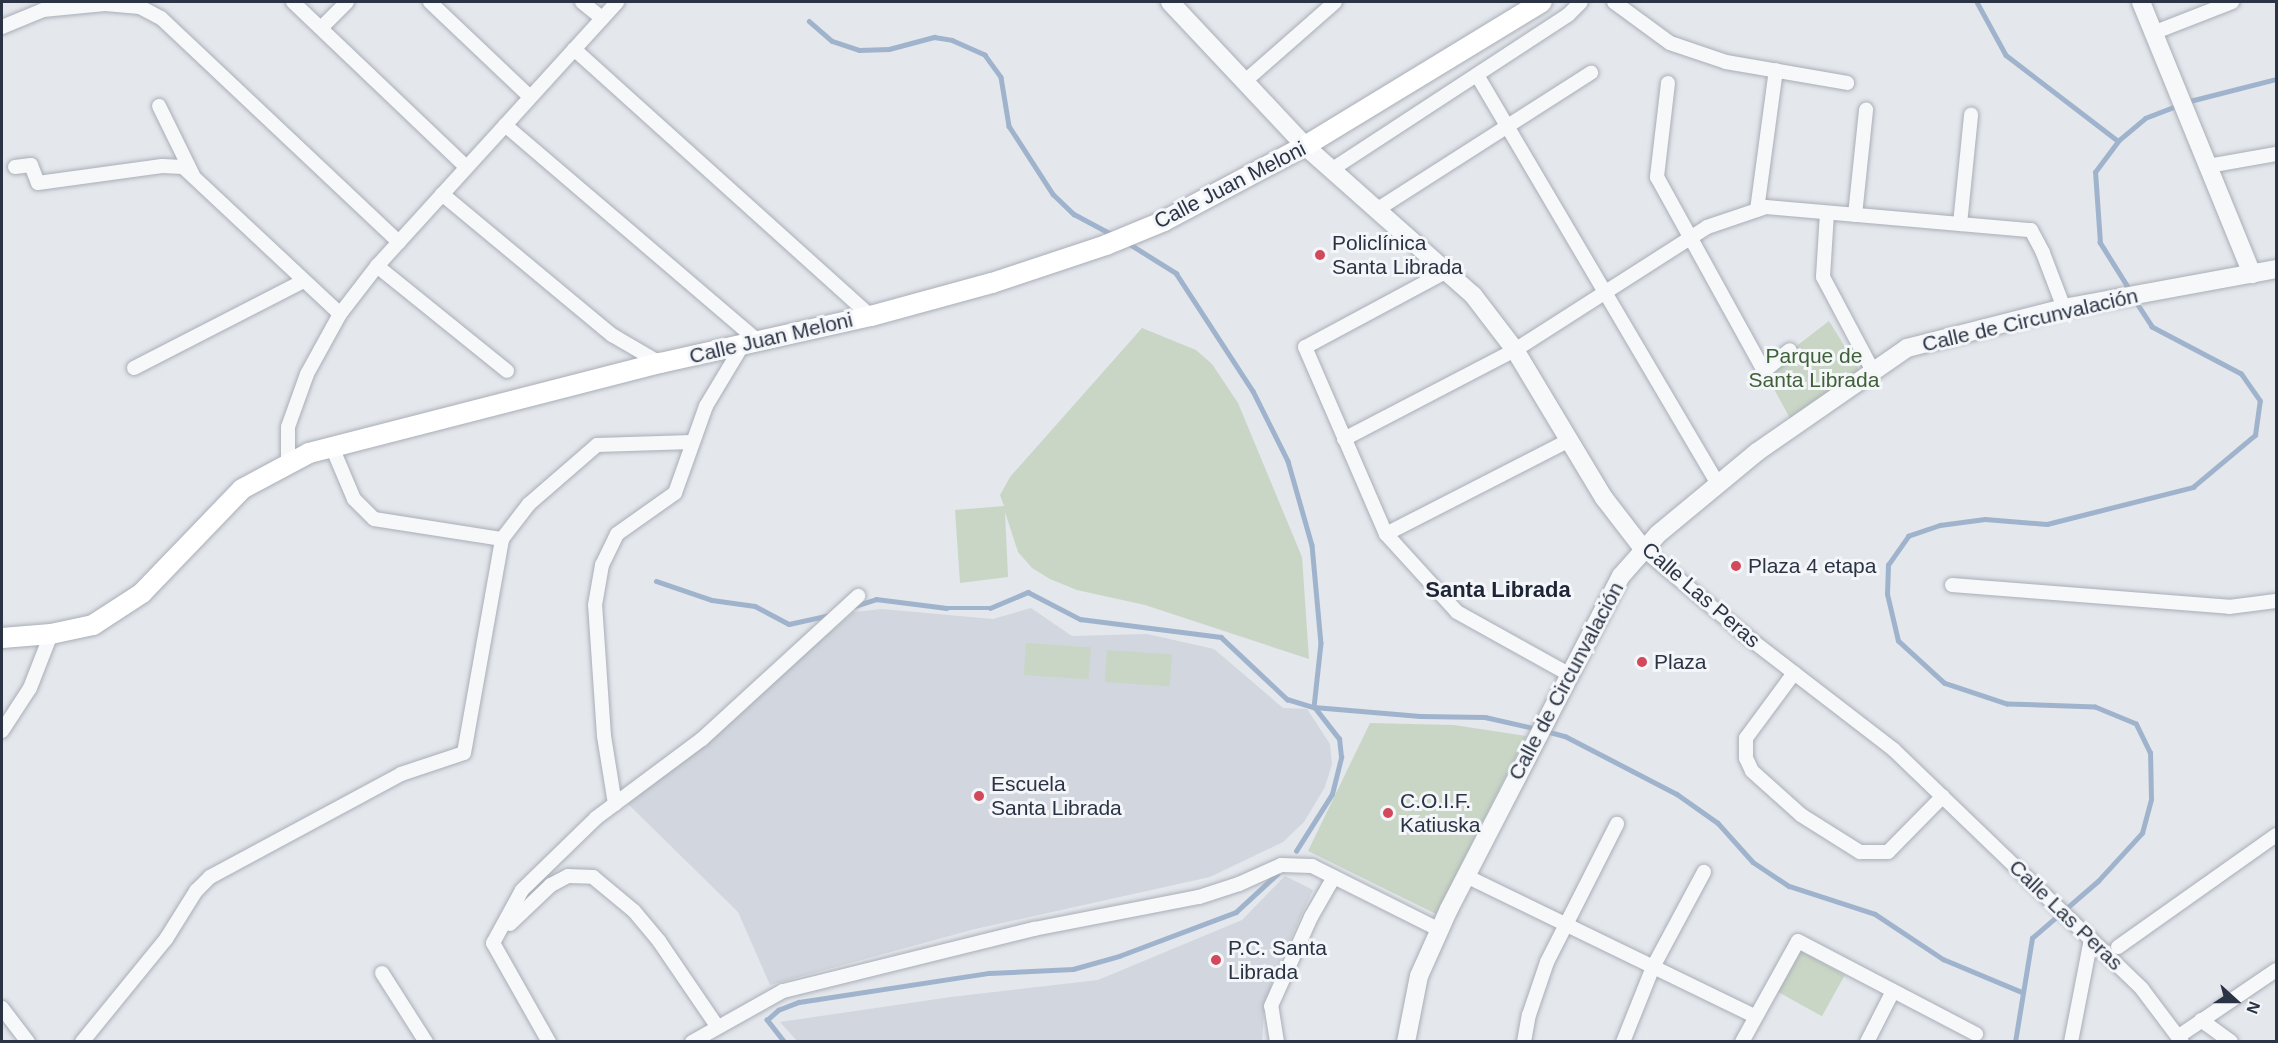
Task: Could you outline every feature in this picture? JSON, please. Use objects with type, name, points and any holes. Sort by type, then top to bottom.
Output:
[{"type":"main road","name":"Calle Juan Meloni","points":[[2,638],[51,634],[93,625],[142,593],[242,489],[288,462],[332,447],[660,363],[871,316],[992,283],[1109,244],[1155,224],[1305,147],[1542,2]]},
{"type":"street","points":[[293,2],[466,167]]},
{"type":"street","points":[[321,28],[347,2]]},
{"type":"street","points":[[430,2],[530,98]]},
{"type":"street","points":[[582,2],[602,18]]},
{"type":"street","points":[[288,462],[288,428],[307,374],[340,314],[377,266],[617,2]]},
{"type":"street","name":"Calle Las Peras","points":[[1170,2],[1305,147],[1473,295],[1515,350],[1604,498],[1644,550],[1794,673],[1894,750],[2142,989],[2180,1039]]},
{"type":"street","points":[[1244,81],[1335,2]]},
{"type":"street","points":[[1331,170],[1568,15],[1581,2]]},
{"type":"street","points":[[1614,2],[1670,43],[1726,62],[1847,82]]},
{"type":"street","points":[[2141,2],[2252,274]]},
{"type":"street","points":[[2153,33],[2232,2]]},
{"type":"street","points":[[2,27],[43,10],[105,4],[140,8],[161,18],[399,242]]},
{"type":"street","points":[[574,49],[871,316]]},
{"type":"street","points":[[1756,210],[1776,70]]},
{"type":"street","points":[[1378,209],[1591,73]]},
{"type":"street","points":[[1477,75],[1606,291],[1690,442],[1718,484]]},
{"type":"street","points":[[1668,83],[1658,177],[1764,371],[1790,350]]},
{"type":"street","points":[[159,106],[194,176]]},
{"type":"street","points":[[1855,215],[1866,110]]},
{"type":"street","points":[[1960,224],[1971,116]]},
{"type":"street","points":[[505,125],[751,344],[706,406],[675,493],[617,534],[602,565],[595,605],[604,736],[615,804]]},
{"type":"street","points":[[2208,166],[2277,154]]},
{"type":"street","points":[[15,167],[31,165],[39,183],[162,166],[183,167],[340,314]]},
{"type":"street","points":[[442,194],[612,335],[660,363]]},
{"type":"street","points":[[1344,439],[1515,350],[1707,227],[1766,207],[2031,230],[2043,253],[2064,308]]},
{"type":"street","points":[[1827,213],[1823,277],[1873,371]]},
{"type":"street","points":[[377,266],[507,371]]},
{"type":"street","name":"Calle de Circunvalación","points":[[1406,1041],[1419,976],[1440,930],[1527,754],[1620,576],[1644,550],[1718,484],[1757,452],[1907,348],[2064,308],[2277,269]]},
{"type":"street","points":[[1446,271],[1305,347],[1386,534],[1457,612],[1570,675]]},
{"type":"street","points":[[134,368],[303,281]]},
{"type":"street","points":[[1386,534],[1568,441]]},
{"type":"street","points":[[82,1041],[166,939],[196,891],[210,878],[401,774],[464,753],[502,539],[529,504],[597,445],[692,442]]},
{"type":"street","points":[[332,447],[354,499],[374,519],[502,539]]},
{"type":"street","points":[[1952,585],[2229,607],[2277,601]]},
{"type":"street","points":[[493,943],[522,890],[615,804],[702,739],[855,599]]},
{"type":"street","points":[[2,731],[30,688],[51,634]]},
{"type":"street","points":[[1794,673],[1746,738],[1746,758],[1752,771],[1801,815],[1860,852],[1888,852],[1943,796]]},
{"type":"street","points":[[1524,1041],[1529,1015],[1565,924],[1617,824]]},
{"type":"street","points":[[2118,947],[2277,835]]},
{"type":"street","points":[[692,1041],[783,991],[1034,929],[1199,897],[1239,885],[1281,865],[1312,866],[1440,930]]},
{"type":"street","points":[[1623,1041],[1653,967],[1704,873]]},
{"type":"street","points":[[493,943],[531,901],[551,885],[568,876],[593,877],[634,911],[658,941],[717,1026]]},
{"type":"street","points":[[1466,876],[1754,1016]]},
{"type":"street","points":[[1277,1041],[1271,1006],[1311,917],[1334,878]]},
{"type":"street","points":[[2071,1041],[2087,936]]},
{"type":"street","points":[[1742,1041],[1798,941],[1976,1034]]},
{"type":"street","points":[[493,943],[549,1041]]},
{"type":"street","points":[[2180,1039],[2201,1020],[2277,970]]},
{"type":"street","points":[[382,974],[426,1041]]},
{"type":"street","points":[[1867,1041],[1893,991]]},
{"type":"street","points":[[2,1008],[28,1041]]},
{"type":"street","points":[[2201,1020],[2231,1041]]},
{"type":"shaded area","name":"Escuela Santa Librada","points":[[1031,608],[1072,636],[1147,634],[1214,649],[1283,708],[1307,709],[1330,744],[1332,764],[1325,787],[1304,822],[1283,842],[1210,877],[975,929],[770,985],[738,912],[628,804],[854,612],[882,609],[993,619]]},
{"type":"shaded area","name":"P.C. Santa Librada","points":[[1285,876],[1313,890],[1275,972],[1264,1011],[1262,1041],[798,1042],[780,1022],[951,997],[1098,980],[1242,920]]},
{"type":"green space","name":"Parque de Santa Librada","points":[[1829,321],[1860,371],[1791,420],[1764,371]]},
{"type":"green space","points":[[1142,328],[1196,350],[1212,364],[1238,403],[1302,557],[1309,659],[1145,605],[1077,590],[1050,579],[1032,568],[1018,552],[1005,512],[1008,577],[960,583],[955,510],[1004,506],[1000,495],[1010,477]]},
{"type":"green space","points":[[1026,643],[1091,648],[1089,679],[1024,675]]},
{"type":"green space","points":[[1107,650],[1172,655],[1170,686],[1105,682]]},
{"type":"green space","points":[[1370,723],[1454,725],[1526,736],[1436,914],[1308,851]]},
{"type":"green space","points":[[1801,951],[1845,975],[1822,1016],[1778,992]]},
{"type":"waterway","points":[[1977,2],[2006,55],[2118,141]]},
{"type":"waterway","points":[[809,21],[832,41],[859,50],[889,49],[934,37],[952,40],[985,55],[1001,77],[1009,126],[1053,194],[1074,214],[1113,235]]},
{"type":"waterway","points":[[2186,102],[2276,79]]},
{"type":"waterway","points":[[2130,291],[2100,243],[2095,172],[2118,141],[2145,118],[2179,105]]},
{"type":"waterway","points":[[1128,243],[1176,273],[1253,391],[1288,461],[1312,545],[1321,643],[1314,707]]},
{"type":"waterway","points":[[2015,1042],[2032,938],[2098,881],[2142,833],[2151,799],[2150,753],[2136,724],[2095,707],[2007,704],[1944,683],[1898,641],[1887,594],[1888,565],[1908,536],[1940,525],[1985,519],[2047,524],[2193,487],[2255,435],[2260,401],[2241,374],[2152,327],[2134,299]]},
{"type":"waterway","points":[[656,581],[712,600],[755,606],[789,624],[830,615]]},
{"type":"waterway","points":[[855,606],[876,599],[946,608],[990,608],[1028,592],[1080,619],[1221,637],[1287,699],[1314,707],[1420,716],[1485,717],[1538,729]]},
{"type":"waterway","points":[[1296,851],[1332,794],[1341,757],[1339,739],[1314,707]]},
{"type":"waterway","points":[[1546,731],[1565,736],[1677,794],[1718,823],[1753,862],[1789,886],[1875,914],[1943,959],[2022,992]]},
{"type":"waterway","points":[[784,1042],[767,1020],[778,1010],[799,1002],[989,973],[1073,969],[1119,956],[1236,912],[1277,874]]},
{"type":"place","name":"Policlínica Santa Librada","points":[[1320,255]]},
{"type":"place","name":"Plaza 4 etapa","points":[[1736,566]]},
{"type":"place","name":"Plaza","points":[[1642,662]]},
{"type":"place","name":"Escuela Santa Librada","points":[[979,796]]},
{"type":"place","name":"C.O.I.F. Katiuska","points":[[1388,813]]},
{"type":"place","name":"P.C. Santa Librada","points":[[1216,960]]},
{"type":"district","name":"Santa Librada","points":[[1498,590]]}]
